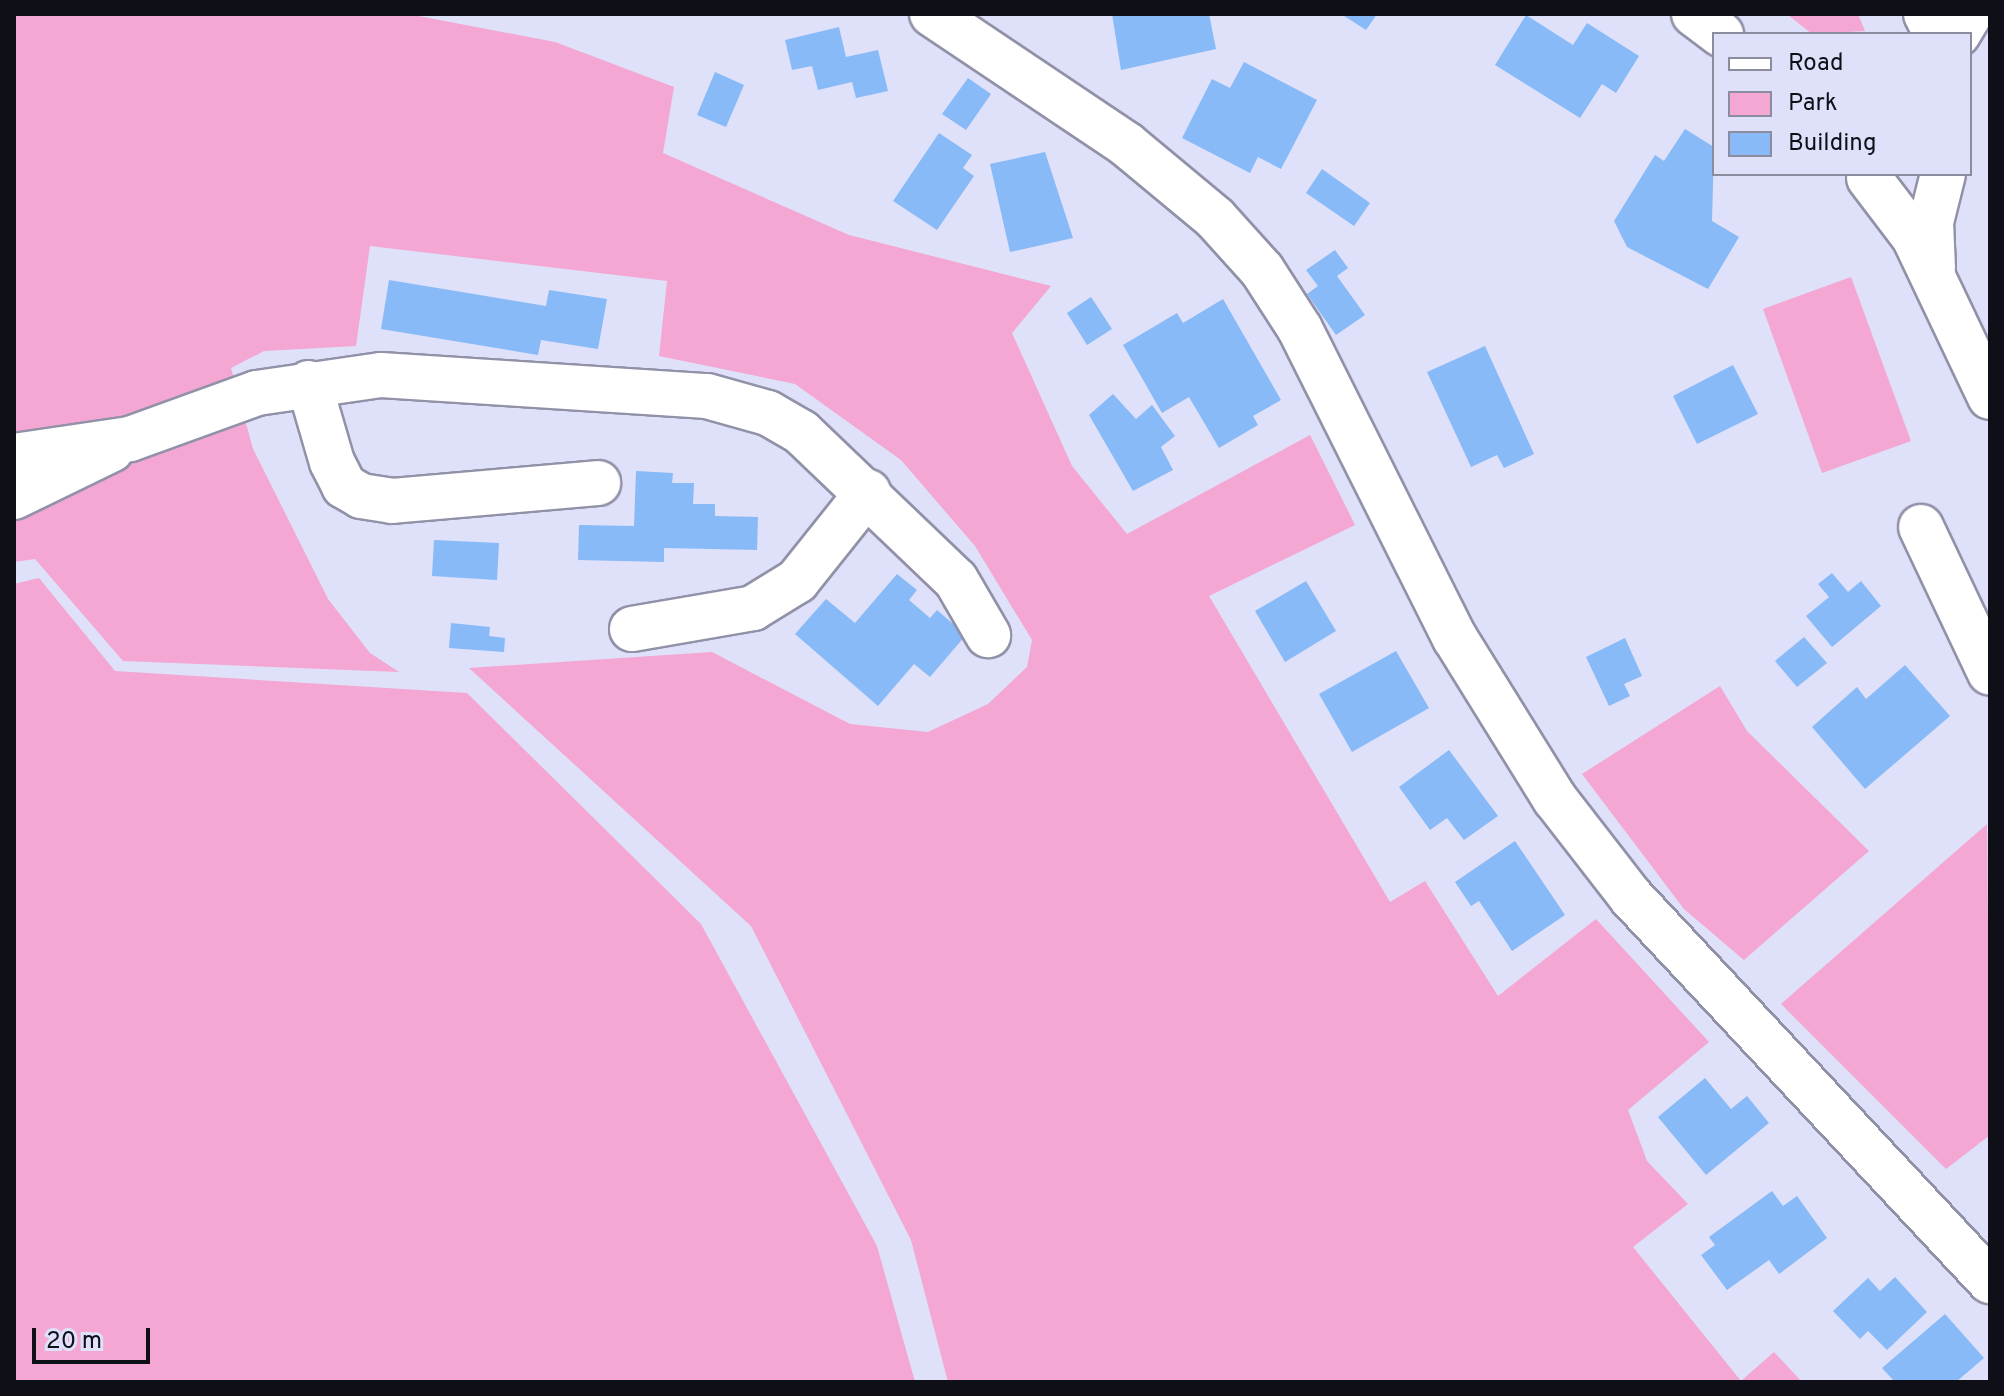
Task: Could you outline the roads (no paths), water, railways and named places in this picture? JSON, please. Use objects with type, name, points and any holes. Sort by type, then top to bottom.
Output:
[{"type":"street","points":[[932,14],[1126,144],[1215,218],[1262,270],[1300,329],[1455,638],[1555,799],[1641,908],[1990,1281]]},
{"type":"street","points":[[1694,14],[1718,32]]},
{"type":"street","points":[[1926,14],[1935,32]]},
{"type":"street","points":[[1959,32],[1970,14]]},
{"type":"street","points":[[1867,176],[1902,187],[1934,176]]},
{"type":"street","points":[[1867,176],[1934,274],[1990,397]]},
{"type":"street","points":[[1934,274],[1931,222],[1940,176]]},
{"type":"street","points":[[14,456],[130,439],[309,383],[381,375],[707,396],[768,413],[801,432],[868,492],[956,580],[988,635]]},
{"type":"street","points":[[309,383],[332,462],[344,486],[361,496],[392,501],[598,483]]},
{"type":"street","points":[[14,497],[130,439]]},
{"type":"street","points":[[632,629],[753,608],[797,581],[868,492]]},
{"type":"street","points":[[1921,527],[1990,673]]}]
